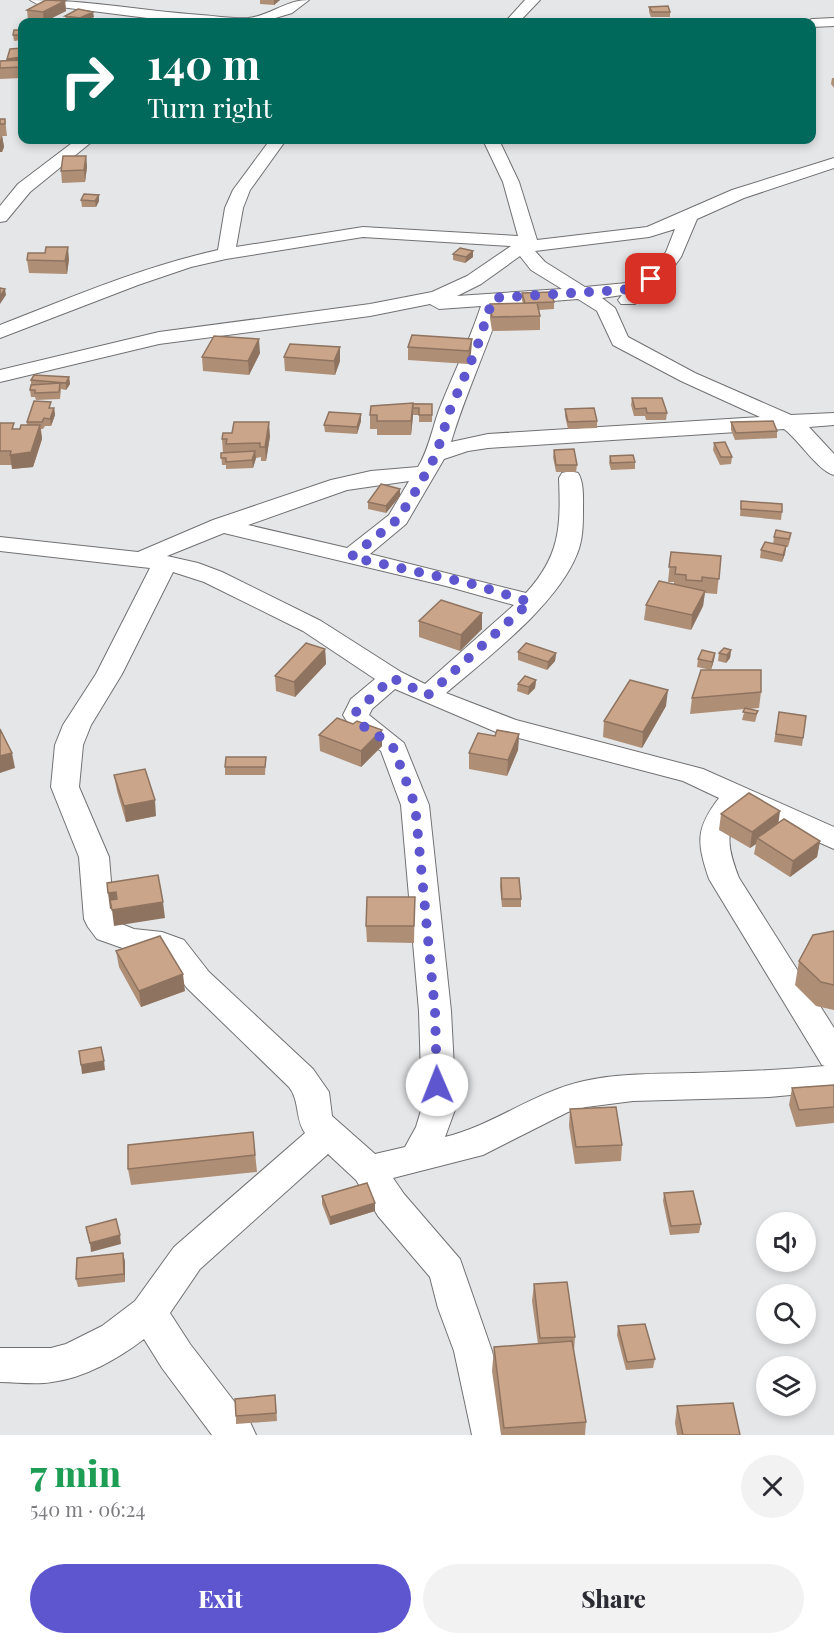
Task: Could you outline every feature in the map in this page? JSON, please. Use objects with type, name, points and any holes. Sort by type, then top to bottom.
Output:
[{"type":"street","points":[[37,0],[187,18]]},
{"type":"street","points":[[263,18],[287,10],[302,0]]},
{"type":"street","points":[[516,18],[533,0]]},
{"type":"street","points":[[816,23],[834,22]]},
{"type":"street","points":[[0,217],[24,188],[81,144]]},
{"type":"street","points":[[226,254],[234,208],[242,190],[275,144]]},
{"type":"street","points":[[493,144],[511,182],[527,244],[538,266],[605,308],[618,339],[624,344],[688,377],[790,423],[834,468]]},
{"type":"street","points":[[0,332],[186,262],[226,254],[303,244],[363,232],[527,244],[639,234],[666,227],[738,194],[834,163]]},
{"type":"street","points":[[610,318],[661,271],[675,253],[689,217]]},
{"type":"street","points":[[370,310],[453,291],[527,244]]},
{"type":"street","points":[[0,376],[159,338],[370,310],[493,298],[581,294],[641,287]]},
{"type":"street","points":[[351,557],[398,519],[431,464],[450,410],[476,350],[493,298]]},
{"type":"street","points":[[492,1435],[473,1351],[457,1308],[447,1270],[391,1205],[369,1170],[327,1134],[314,1119],[312,1092],[301,1078],[198,980],[173,948],[162,943],[131,940],[108,931],[99,919],[94,857],[65,787],[69,745],[77,725],[109,674],[153,562],[176,542],[220,525],[364,479],[431,464],[463,445],[488,441],[834,419]]},
{"type":"street","points":[[428,695],[530,602],[564,556],[570,528],[570,478]]},
{"type":"street","points":[[220,525],[290,544],[472,584],[530,602]]},
{"type":"street","points":[[0,544],[153,562],[213,577],[293,616],[392,678],[428,695],[506,726],[693,775],[834,839]]},
{"type":"street","points":[[392,678],[360,705],[356,715],[361,725],[389,741],[415,805],[435,1011],[439,1107],[433,1127],[417,1158]]},
{"type":"street","points":[[736,795],[718,817],[712,830],[713,847],[724,879],[834,1056]]},
{"type":"street","points":[[369,1170],[486,1139],[559,1101],[586,1094],[633,1088],[769,1084],[834,1078]]},
{"type":"street","points":[[0,1365],[51,1365],[73,1360],[116,1338],[149,1313],[187,1258],[327,1134]]},
{"type":"street","points":[[149,1313],[176,1356],[236,1435]]},
{"type":"building","points":[[46,0],[65,1],[43,12],[27,10]]},
{"type":"building","points":[[668,6],[670,12],[652,12],[649,7]]},
{"type":"building","points":[[78,9],[93,12],[80,18],[65,16]]},
{"type":"building","points":[[18,48],[18,58],[7,59],[10,49]]},
{"type":"building","points":[[18,60],[18,67],[0,68],[0,61]]},
{"type":"building","points":[[0,119],[5,119],[5,124],[0,124]]},
{"type":"building","points":[[63,156],[86,156],[84,170],[61,171]]},
{"type":"building","points":[[84,194],[99,195],[95,201],[81,200]]},
{"type":"building","points":[[46,247],[68,247],[65,261],[27,260],[28,253],[45,253]]},
{"type":"building","points":[[460,248],[473,251],[466,257],[453,254]]},
{"type":"building","points":[[551,292],[554,302],[525,303],[522,293]]},
{"type":"building","points":[[537,303],[540,316],[492,317],[490,304]]},
{"type":"building","points":[[412,335],[472,339],[469,351],[408,347]]},
{"type":"building","points":[[214,336],[259,339],[248,361],[202,357]]},
{"type":"building","points":[[290,344],[340,347],[334,361],[284,357]]},
{"type":"building","points":[[34,375],[69,377],[66,383],[31,380]]},
{"type":"building","points":[[60,383],[59,392],[35,393],[35,390],[30,390],[31,385]]},
{"type":"building","points":[[632,398],[662,398],[667,413],[647,413],[646,408],[635,409]]},
{"type":"building","points":[[34,401],[51,402],[49,408],[54,408],[50,419],[44,418],[42,422],[27,422]]},
{"type":"building","points":[[413,403],[411,421],[377,421],[377,415],[370,415],[371,406]]},
{"type":"building","points":[[413,404],[432,404],[432,415],[419,415],[419,408],[413,408]]},
{"type":"building","points":[[594,408],[597,421],[568,422],[565,409]]},
{"type":"building","points":[[329,412],[361,414],[357,427],[324,425]]},
{"type":"building","points":[[773,421],[777,431],[736,433],[731,422]]},
{"type":"building","points":[[234,422],[269,422],[265,447],[260,447],[260,443],[226,444],[227,439],[222,439],[223,433],[232,433]]},
{"type":"building","points":[[0,423],[14,423],[12,429],[20,429],[21,425],[40,425],[31,452],[10,455],[11,451],[0,451]]},
{"type":"building","points":[[725,442],[732,457],[721,457],[714,443]]},
{"type":"building","points":[[574,449],[577,465],[556,465],[554,450]]},
{"type":"building","points":[[255,451],[252,460],[226,462],[226,458],[221,458],[221,453]]},
{"type":"building","points":[[633,455],[635,462],[611,463],[610,456]]},
{"type":"building","points":[[381,484],[400,489],[386,506],[368,502]]},
{"type":"building","points":[[741,501],[782,504],[782,512],[741,509]]},
{"type":"building","points":[[776,530],[791,533],[789,539],[774,537]]},
{"type":"building","points":[[765,542],[786,546],[783,555],[761,550]]},
{"type":"building","points":[[671,552],[721,556],[719,579],[702,577],[702,581],[686,580],[686,575],[675,574],[676,567],[669,567]]},
{"type":"building","points":[[659,581],[705,591],[692,615],[646,605]]},
{"type":"building","points":[[441,600],[482,613],[461,635],[419,621]]},
{"type":"building","points":[[306,643],[325,649],[294,682],[275,676]]},
{"type":"building","points":[[526,643],[556,653],[548,662],[518,652]]},
{"type":"building","points":[[724,648],[731,650],[727,655],[719,653]]},
{"type":"building","points":[[702,650],[715,653],[712,662],[698,659]]},
{"type":"building","points":[[701,670],[761,670],[761,692],[692,698]]},
{"type":"building","points":[[525,676],[536,680],[529,687],[518,684]]},
{"type":"building","points":[[630,680],[668,690],[643,732],[604,721]]},
{"type":"building","points":[[745,708],[758,711],[756,714],[743,712]]},
{"type":"building","points":[[779,712],[806,716],[803,738],[776,734]]},
{"type":"building","points":[[337,718],[353,724],[357,721],[382,730],[361,751],[319,735]]},
{"type":"building","points":[[0,729],[12,753],[0,756]]},
{"type":"building","points":[[497,730],[519,734],[508,760],[469,753],[478,733],[495,736]]},
{"type":"building","points":[[226,757],[266,757],[265,767],[225,767]]},
{"type":"building","points":[[145,769],[155,800],[124,806],[114,775]]},
{"type":"building","points":[[749,793],[780,811],[752,832],[721,814]]},
{"type":"building","points":[[784,819],[820,841],[793,861],[757,838]]},
{"type":"building","points":[[158,875],[163,902],[112,910],[110,900],[117,899],[116,892],[108,893],[107,883]]},
{"type":"building","points":[[501,878],[519,878],[521,899],[502,899]]},
{"type":"building","points":[[367,897],[415,897],[414,926],[366,926]]},
{"type":"building","points":[[834,931],[834,985],[821,982],[799,961],[813,935]]},
{"type":"building","points":[[160,936],[183,974],[139,991],[116,951]]},
{"type":"building","points":[[101,1047],[104,1061],[81,1065],[79,1051]]},
{"type":"building","points":[[834,1085],[834,1107],[799,1110],[792,1088]]},
{"type":"building","points":[[616,1107],[622,1145],[576,1147],[570,1109]]},
{"type":"building","points":[[253,1132],[255,1155],[128,1169],[128,1145]]},
{"type":"building","points":[[367,1183],[375,1203],[330,1217],[322,1196]]},
{"type":"building","points":[[693,1191],[701,1224],[671,1226],[664,1193]]},
{"type":"building","points":[[116,1219],[120,1235],[90,1243],[86,1227]]},
{"type":"building","points":[[123,1253],[124,1274],[76,1279],[77,1258]]},
{"type":"building","points":[[567,1282],[575,1337],[540,1338],[534,1284]]},
{"type":"building","points":[[645,1324],[655,1359],[627,1362],[618,1326]]},
{"type":"building","points":[[572,1341],[586,1422],[504,1428],[494,1347]]},
{"type":"building","points":[[275,1395],[276,1413],[236,1416],[235,1399]]},
{"type":"building","points":[[733,1403],[740,1435],[683,1435],[677,1406]]},
{"type":"route","points":[[437,1085],[435,1011],[415,805],[389,741],[361,725],[357,720],[356,712],[360,705],[392,678],[428,695],[530,602],[472,584],[351,557],[398,519],[436,455],[450,410],[476,350],[493,298],[621,290],[641,287],[651,279]]}]
